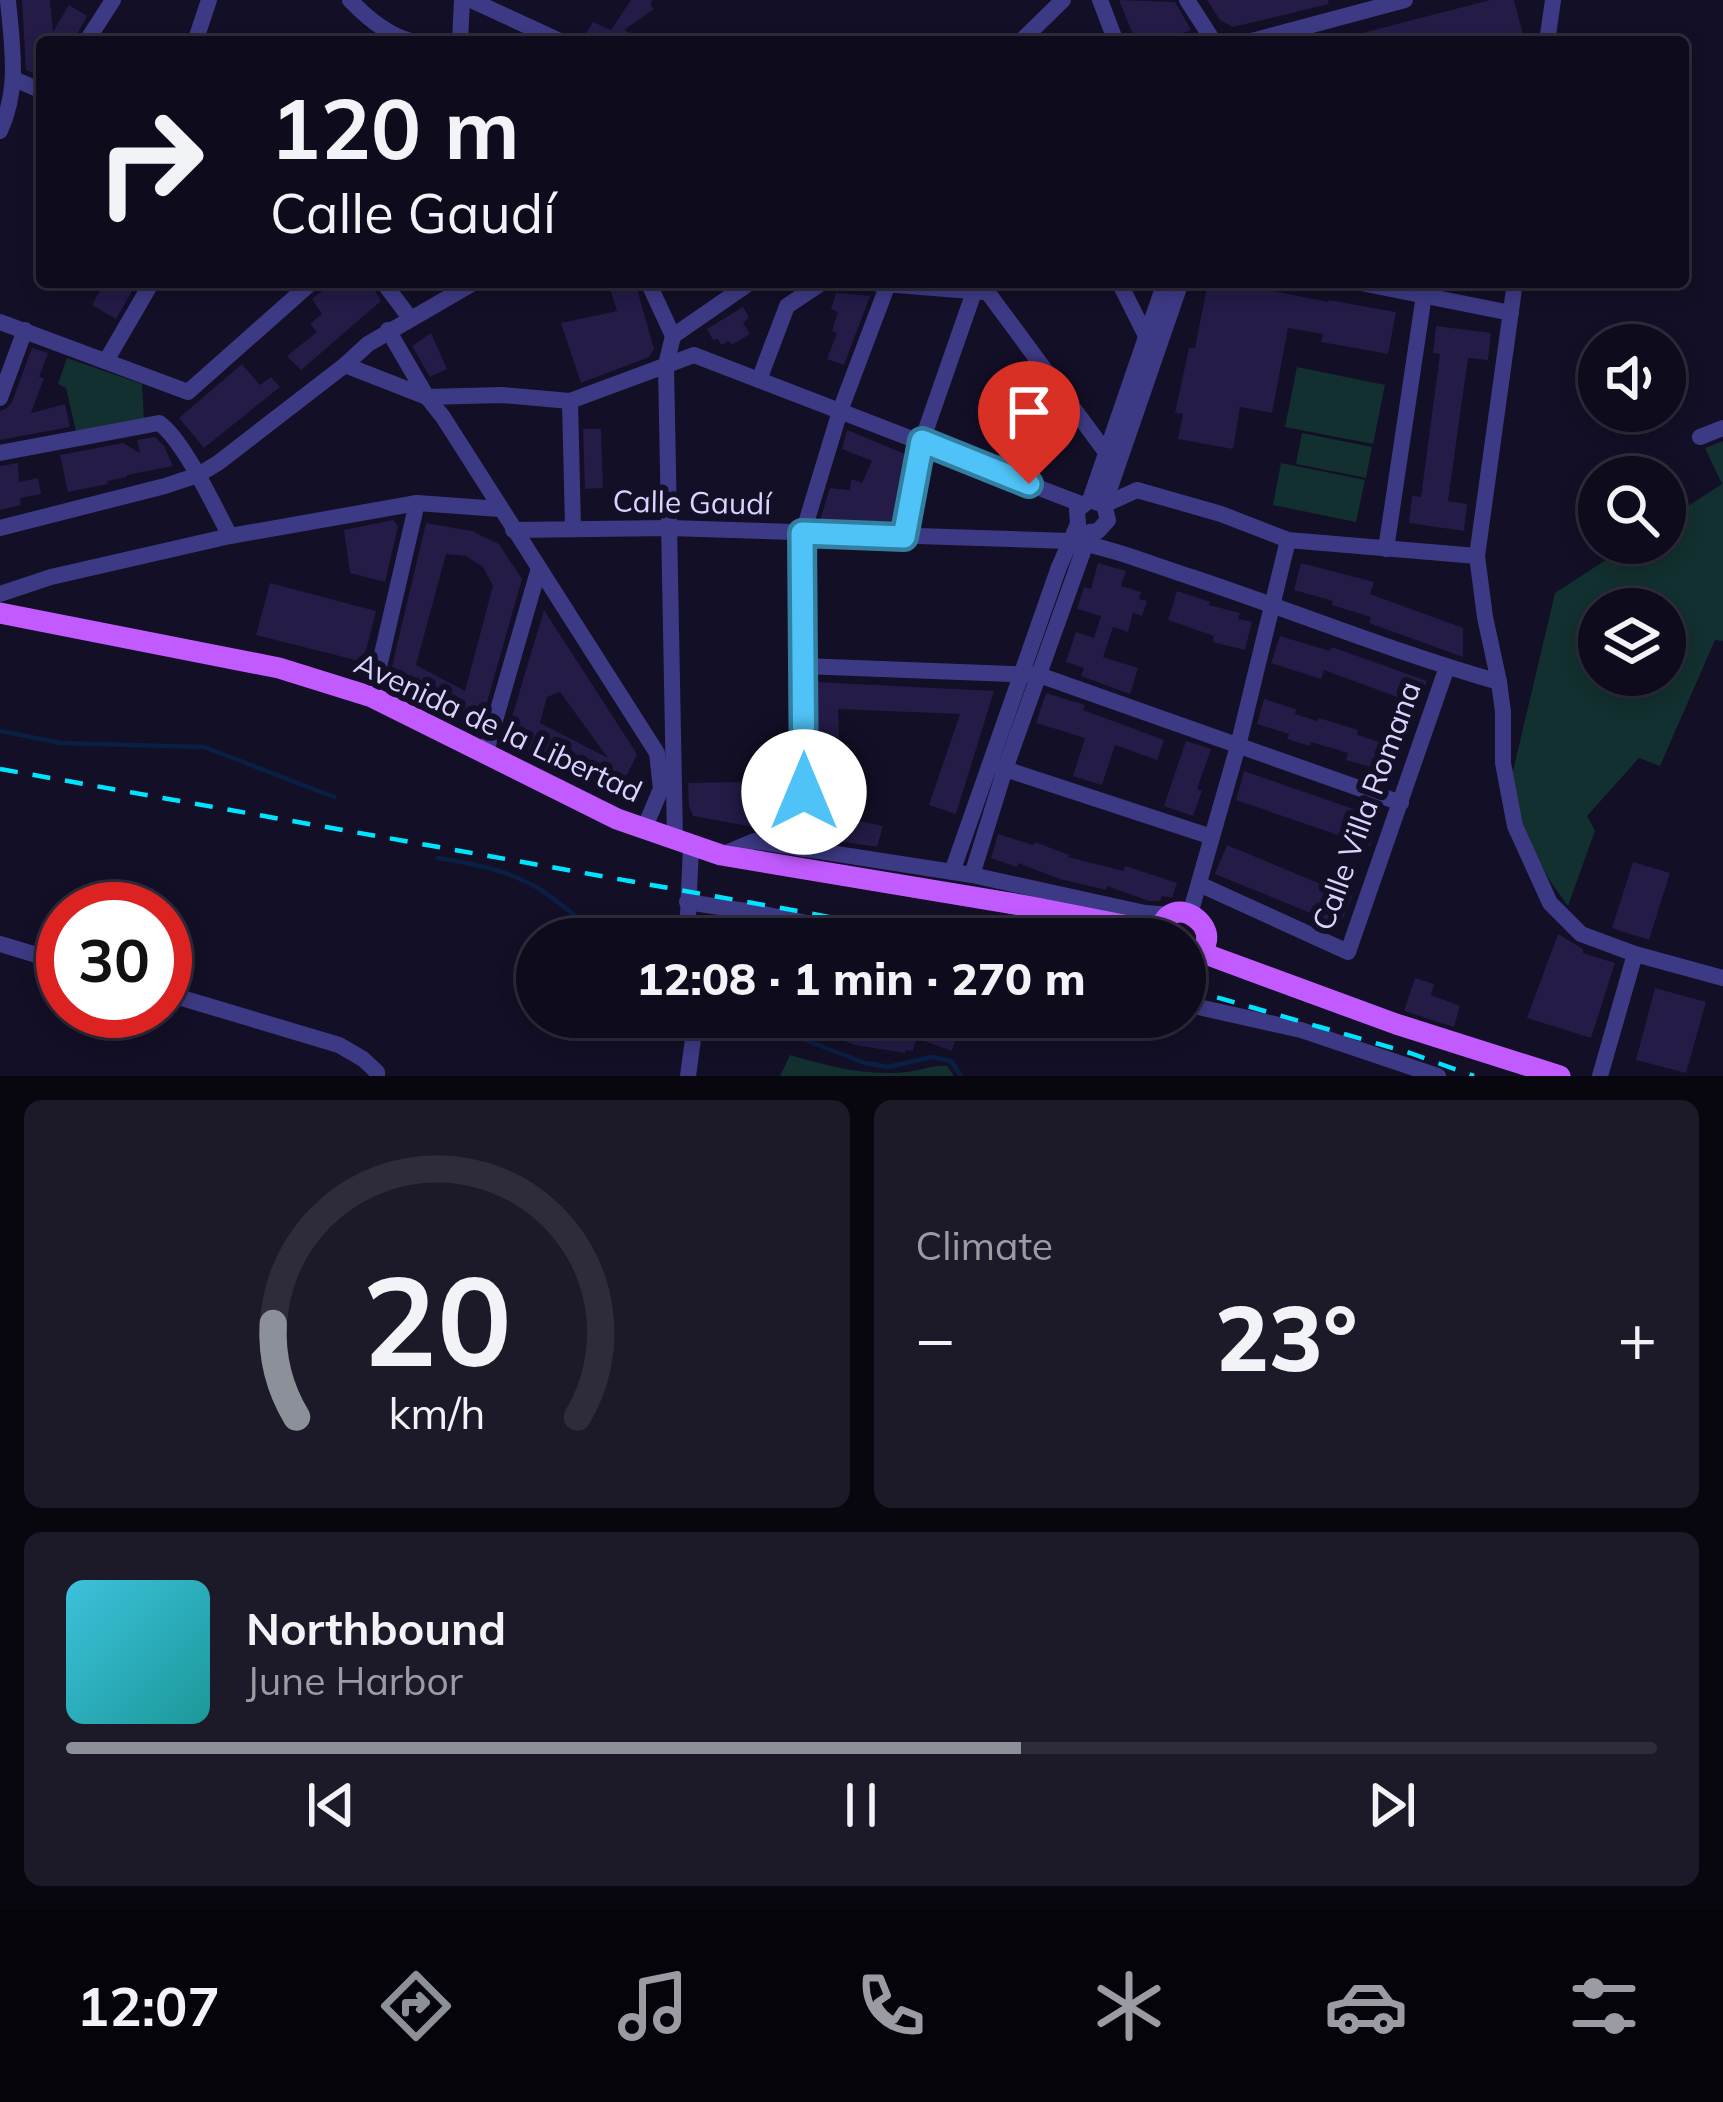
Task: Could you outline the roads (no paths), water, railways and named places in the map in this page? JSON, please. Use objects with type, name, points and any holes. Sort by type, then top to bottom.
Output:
[{"type":"main road","name":"Avenida de la Libertad","points":[[0,613],[279,668],[372,697],[617,819],[721,855],[1120,918]]},
{"type":"main road","points":[[1206,961],[1560,1076]]},
{"type":"street","points":[[0,131],[13,97],[8,0]]},
{"type":"street","points":[[90,36],[113,0]]},
{"type":"street","points":[[197,36],[209,0]]},
{"type":"street","points":[[350,0],[365,16],[398,36]]},
{"type":"street","points":[[461,36],[467,0],[533,36]]},
{"type":"street","points":[[1026,36],[1064,0]]},
{"type":"street","points":[[1100,0],[1114,36]]},
{"type":"street","points":[[1187,0],[1210,36]]},
{"type":"street","points":[[1270,36],[1405,0]]},
{"type":"street","points":[[1548,36],[1553,0]]},
{"type":"street","points":[[14,80],[36,89]]},
{"type":"street","points":[[106,361],[149,288]]},
{"type":"street","points":[[0,322],[188,392],[305,288]]},
{"type":"street","points":[[388,288],[410,318]]},
{"type":"street","points":[[0,528],[198,475],[388,330],[464,288]]},
{"type":"street","points":[[651,288],[673,336],[666,364],[674,775],[687,918]]},
{"type":"street","points":[[673,336],[742,288]]},
{"type":"street","points":[[759,380],[787,306],[814,288]]},
{"type":"street","points":[[804,849],[802,533],[886,288]]},
{"type":"street","points":[[1122,288],[1146,336]]},
{"type":"street","points":[[1112,455],[1163,288]]},
{"type":"street","points":[[1092,503],[1178,288]]},
{"type":"street","points":[[1387,288],[1511,313]]},
{"type":"street","points":[[1514,288],[1478,556],[1499,682],[1503,763],[1515,826],[1550,903],[1581,934],[1723,978]]},
{"type":"street","points":[[980,289],[1137,490]]},
{"type":"street","points":[[904,537],[922,441],[980,289]]},
{"type":"street","points":[[1386,549],[1424,295]]},
{"type":"street","points":[[0,398],[25,329]]},
{"type":"street","points":[[388,330],[674,775]]},
{"type":"street","points":[[345,365],[427,397],[502,395],[570,401],[694,355],[1092,503],[1108,520],[1098,531],[1081,535],[1059,567],[1029,675],[952,872]]},
{"type":"street","points":[[1001,473],[1041,367]]},
{"type":"street","points":[[570,401],[573,528]]},
{"type":"street","points":[[0,453],[159,423],[169,429],[198,475],[230,536]]},
{"type":"street","points":[[1700,437],[1723,428]]},
{"type":"street","points":[[1081,535],[1076,517],[1092,503],[1137,490],[1221,514],[1288,540],[1478,556]]},
{"type":"street","points":[[0,598],[50,577],[230,536],[417,503],[500,509]]},
{"type":"street","points":[[372,697],[417,503]]},
{"type":"street","name":"Calle Gaudí","points":[[513,530],[1081,535],[1499,682]]},
{"type":"street","points":[[1175,918],[1199,884],[1288,540]]},
{"type":"street","points":[[485,755],[539,568]]},
{"type":"street","name":"Avenida de la Libertad","points":[[0,598],[26,609],[35,620]]},
{"type":"street","points":[[803,666],[1029,675],[1401,803]]},
{"type":"street","name":"Calle Villa Romana","points":[[1199,884],[1348,952],[1447,667]]},
{"type":"street","points":[[639,724],[673,722]]},
{"type":"street","points":[[644,830],[661,789],[658,752]]},
{"type":"street","points":[[997,766],[1212,837]]},
{"type":"street","points":[[971,875],[997,766]]},
{"type":"street","name":"Avenida de la Libertad","points":[[721,855],[754,841],[971,875],[1154,918]]},
{"type":"street","points":[[687,902],[783,918]]},
{"type":"street","points":[[0,944],[36,955]]},
{"type":"street","points":[[1600,1076],[1635,954]]},
{"type":"street","points":[[192,1001],[339,1045],[363,1059],[377,1076]]},
{"type":"street","points":[[1206,1009],[1301,1030],[1438,1076]]},
{"type":"street","points":[[688,1076],[693,1038]]},
{"type":"waterway","points":[[0,731],[61,743],[204,747],[334,797]]},
{"type":"waterway","points":[[438,858],[517,877],[579,918]]},
{"type":"waterway","points":[[800,1038],[888,1067],[932,1057],[951,1061],[961,1076]]},
{"type":"railway","points":[[0,769],[833,918]]},
{"type":"railway","points":[[1206,995],[1474,1076]]}]
